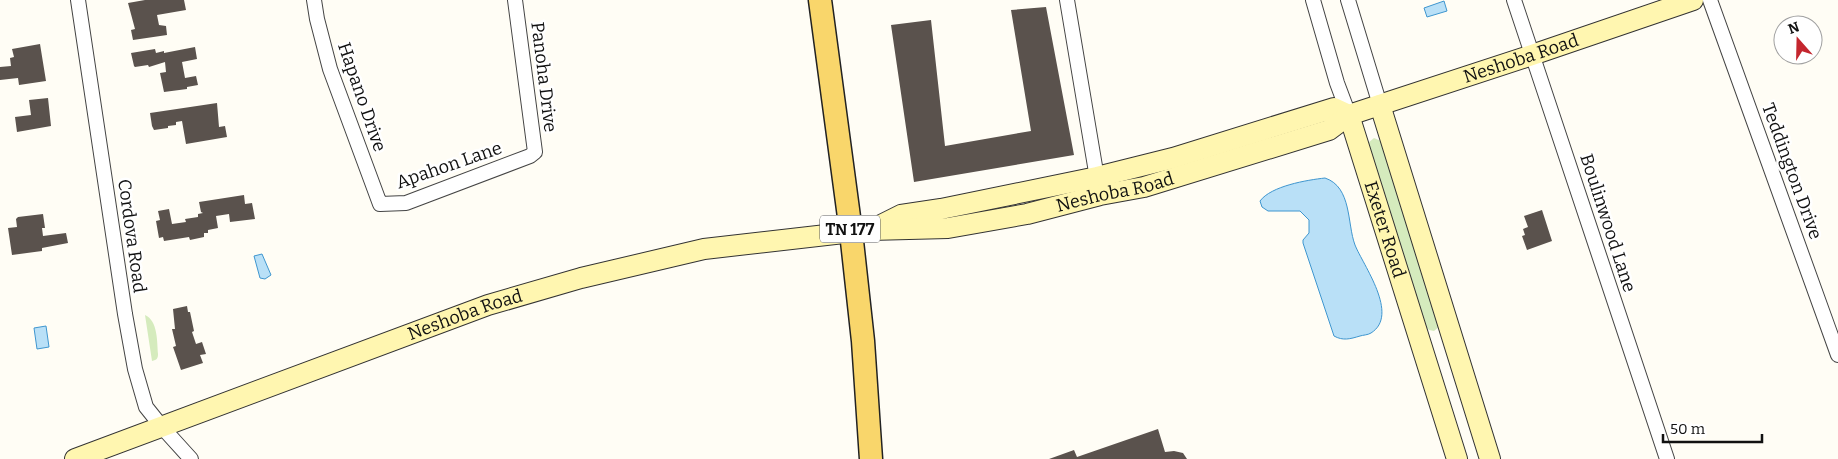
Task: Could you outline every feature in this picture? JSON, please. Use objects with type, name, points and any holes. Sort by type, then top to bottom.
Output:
[{"type":"main road","name":"TN 177","points":[[820,0],[860,231],[863,341],[871,459]]},
{"type":"street","name":"Cordova Road","points":[[78,0],[133,359],[146,407],[191,459]]},
{"type":"street","name":"Hapano Drive","points":[[314,0],[330,69],[380,204]]},
{"type":"street","name":"Panoha Drive","points":[[516,0],[535,152],[530,156]]},
{"type":"street","points":[[1066,0],[1098,186]]},
{"type":"street","name":"Exeter Road","points":[[1314,0],[1337,83],[1349,115],[1457,459]]},
{"type":"street","name":"Exeter Road","points":[[1348,0],[1490,459]]},
{"type":"street","name":"Boulinwood Lane","points":[[1514,0],[1667,459]]},
{"type":"street","name":"Neshoba Road","points":[[75,459],[488,305],[542,288],[704,249],[860,231],[948,228],[1027,214],[1098,186],[1144,187],[1329,130],[1349,115],[1693,0]]},
{"type":"street","name":"Teddington Drive","points":[[1710,0],[1838,355]]},
{"type":"street","name":"Apahon Lane","points":[[380,204],[406,203],[530,156]]},
{"type":"green space","points":[[1374,138],[1381,141],[1440,326],[1434,331],[1429,330],[1425,326],[1368,143]]},
{"type":"green space","points":[[145,315],[155,327],[157,338],[158,357],[152,361]]},
{"type":"water","points":[[1444,1],[1447,11],[1427,17],[1424,8]]},
{"type":"water","points":[[1325,178],[1340,189],[1347,207],[1355,245],[1377,290],[1381,303],[1382,314],[1379,325],[1370,334],[1350,339],[1340,339],[1334,336],[1303,243],[1303,240],[1309,233],[1309,220],[1300,211],[1268,211],[1262,207],[1260,201],[1272,191],[1299,182]]},
{"type":"water","points":[[262,254],[271,275],[265,279],[260,278],[254,256]]},
{"type":"water","points":[[46,326],[49,347],[37,349],[34,328]]},
{"type":"building","points":[[145,0],[184,0],[186,10],[157,15],[159,25],[166,26],[167,35],[133,40],[131,30],[135,29],[128,3]]},
{"type":"building","points":[[1046,7],[1074,155],[914,182],[891,25],[931,20],[945,146],[1031,131],[1011,10]]},
{"type":"building","points":[[40,44],[46,81],[19,85],[18,78],[0,80],[0,67],[11,66],[10,58],[14,57],[12,49]]},
{"type":"building","points":[[195,47],[197,59],[182,62],[185,78],[196,76],[198,85],[187,87],[187,89],[164,92],[160,73],[166,72],[165,62],[149,67],[148,65],[135,67],[131,53],[155,49],[156,53],[164,51],[164,53]]},
{"type":"building","points":[[48,98],[51,126],[17,132],[15,117],[31,115],[29,100]]},
{"type":"building","points":[[217,103],[219,127],[225,126],[227,137],[186,144],[182,121],[176,122],[176,125],[168,126],[168,128],[154,130],[152,126],[150,113]]},
{"type":"building","points":[[244,195],[245,204],[252,203],[255,219],[230,222],[229,214],[216,216],[218,228],[208,230],[208,233],[204,233],[204,237],[190,240],[189,237],[164,241],[163,237],[159,238],[156,221],[160,220],[158,211],[169,209],[172,224],[186,222],[185,219],[198,217],[198,214],[203,213],[201,212],[199,202]]},
{"type":"building","points":[[1542,210],[1552,241],[1527,250],[1522,236],[1525,235],[1523,229],[1528,227],[1524,216]]},
{"type":"building","points":[[43,214],[45,228],[42,228],[43,236],[66,233],[68,243],[42,248],[42,251],[12,255],[8,228],[17,227],[16,219],[18,217]]},
{"type":"building","points":[[187,306],[188,312],[190,312],[194,331],[192,332],[196,344],[202,342],[206,354],[200,355],[203,363],[181,370],[173,347],[176,346],[172,329],[175,329],[173,309]]},
{"type":"building","points":[[1158,429],[1165,452],[1183,453],[1187,459],[1049,459],[1074,450],[1077,457]]}]
